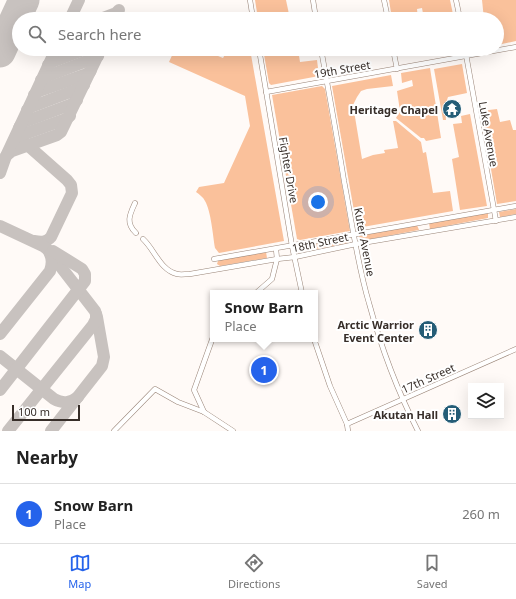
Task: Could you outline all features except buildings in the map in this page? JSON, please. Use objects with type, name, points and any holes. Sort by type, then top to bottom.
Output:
[{"type":"street","points":[[250,0],[252,12]]},
{"type":"street","points":[[313,0],[315,12]]},
{"type":"street","points":[[384,0],[387,12]]},
{"type":"street","points":[[456,0],[459,12]]},
{"type":"street","name":"19th Street","points":[[504,49],[516,47]]},
{"type":"street","name":"Fighter Drive","points":[[260,56],[292,246],[301,290]]},
{"type":"street","name":"Kuter Avenue","points":[[322,56],[361,272],[369,304],[392,373],[418,431]]},
{"type":"street","points":[[394,56],[397,69]]},
{"type":"street","name":"19th Street","points":[[266,92],[466,56]]},
{"type":"street","name":"Luke Avenue","points":[[466,56],[496,221]]},
{"type":"street","points":[[135,203],[129,219],[131,227],[136,233]]},
{"type":"street","name":"18th Street","points":[[214,260],[516,206]]},
{"type":"street","name":"18th Street","points":[[143,239],[149,244],[169,271],[176,274],[190,274],[295,257],[356,244],[516,217]]},
{"type":"street","points":[[424,223],[426,232]]},
{"type":"street","points":[[259,290],[272,279],[277,259],[276,249]]},
{"type":"street","points":[[204,412],[194,390],[211,342]]},
{"type":"street","points":[[315,342],[330,386],[347,424],[348,431]]},
{"type":"street","name":"17th Street","points":[[347,424],[516,349]]},
{"type":"street","points":[[114,431],[155,389],[178,402],[204,412],[233,431]]},
{"type":"shaded area","points":[[255,0],[286,0],[289,12],[257,12]]},
{"type":"shaded area","points":[[389,0],[450,0],[453,12],[423,12],[422,8],[417,9],[417,12],[391,12]]},
{"type":"shaded area","points":[[482,0],[516,0],[516,41],[504,44],[504,12],[483,12]]},
{"type":"shaded area","points":[[172,56],[218,56],[223,58],[224,56],[251,56],[284,241],[219,253],[215,248],[207,205],[203,198],[196,192],[199,187],[224,183],[250,126],[245,96],[169,62]]},
{"type":"shaded area","points":[[264,56],[299,56],[300,62],[317,60],[319,76],[271,85],[269,83]]},
{"type":"shaded area","points":[[462,64],[467,93],[448,97],[445,106],[446,120],[443,120],[434,69]]},
{"type":"shaded area","points":[[430,68],[441,138],[426,141],[396,118],[400,111],[397,91],[413,86],[412,80],[402,83],[401,73]]},
{"type":"shaded area","points":[[391,75],[393,86],[361,91],[353,105],[362,159],[385,153],[384,150],[398,148],[393,121],[396,121],[421,142],[423,153],[426,152],[433,193],[450,191],[453,211],[357,228],[332,86]]},
{"type":"shaded area","points":[[322,86],[325,89],[350,231],[300,240],[297,239],[272,95]]},
{"type":"shaded area","points":[[497,109],[500,122],[510,120],[513,130],[516,130],[516,201],[497,204],[481,111]]},
{"type":"shaded area","points":[[470,114],[487,206],[460,210],[452,159],[459,157],[453,124],[462,123],[461,116]]},
{"type":"shaded area","points":[[516,209],[516,214],[500,217],[499,212]]},
{"type":"shaded area","points":[[488,213],[488,218],[430,229],[429,223]]},
{"type":"shaded area","points":[[417,225],[419,230],[360,241],[359,235]]},
{"type":"shaded area","points":[[348,237],[349,243],[299,252],[298,247]]},
{"type":"shaded area","points":[[266,252],[267,258],[220,266],[217,264],[220,260]]},
{"type":"taxiway","points":[[73,12],[79,0]]},
{"type":"taxiway","points":[[0,173],[6,156],[53,56]]},
{"type":"taxiway","points":[[48,65],[68,56]]},
{"type":"taxiway","points":[[41,80],[45,77],[98,56]]},
{"type":"taxiway","points":[[6,156],[12,151],[57,135],[61,132],[98,56]]},
{"type":"taxiway","points":[[34,95],[39,91],[84,75],[91,70]]},
{"type":"taxiway","points":[[27,110],[31,107],[78,89],[84,85]]},
{"type":"taxiway","points":[[20,126],[24,122],[72,104],[77,100]]},
{"type":"taxiway","points":[[14,140],[16,137],[66,119],[70,116]]},
{"type":"taxiway","points":[[19,128],[20,136],[24,142],[71,185],[72,193],[51,237],[41,242],[34,241]]},
{"type":"taxiway","points":[[0,226],[47,249],[95,311],[97,317],[104,357],[102,366],[51,431]]},
{"type":"taxiway","points":[[0,390],[85,281],[85,274],[82,269],[53,251]]},
{"type":"taxiway","points":[[0,334],[50,271],[52,262],[50,254]]},
{"type":"taxiway","points":[[8,431],[93,325],[96,319],[96,314]]},
{"type":"taxiway","points":[[0,356],[54,399],[60,402],[66,402],[72,401],[78,397]]},
{"type":"runway","points":[[18,12],[24,0]]},
{"type":"runway","points":[[0,52],[12,26]]},
{"type":"place","name":"Heritage Chapel","points":[[452,109]]},
{"type":"place","name":"Arctic Warrior Event Center","points":[[428,330]]},
{"type":"place","name":"Snow Barn","points":[[264,370]]},
{"type":"place","name":"Akutan Hall","points":[[452,414]]}]
